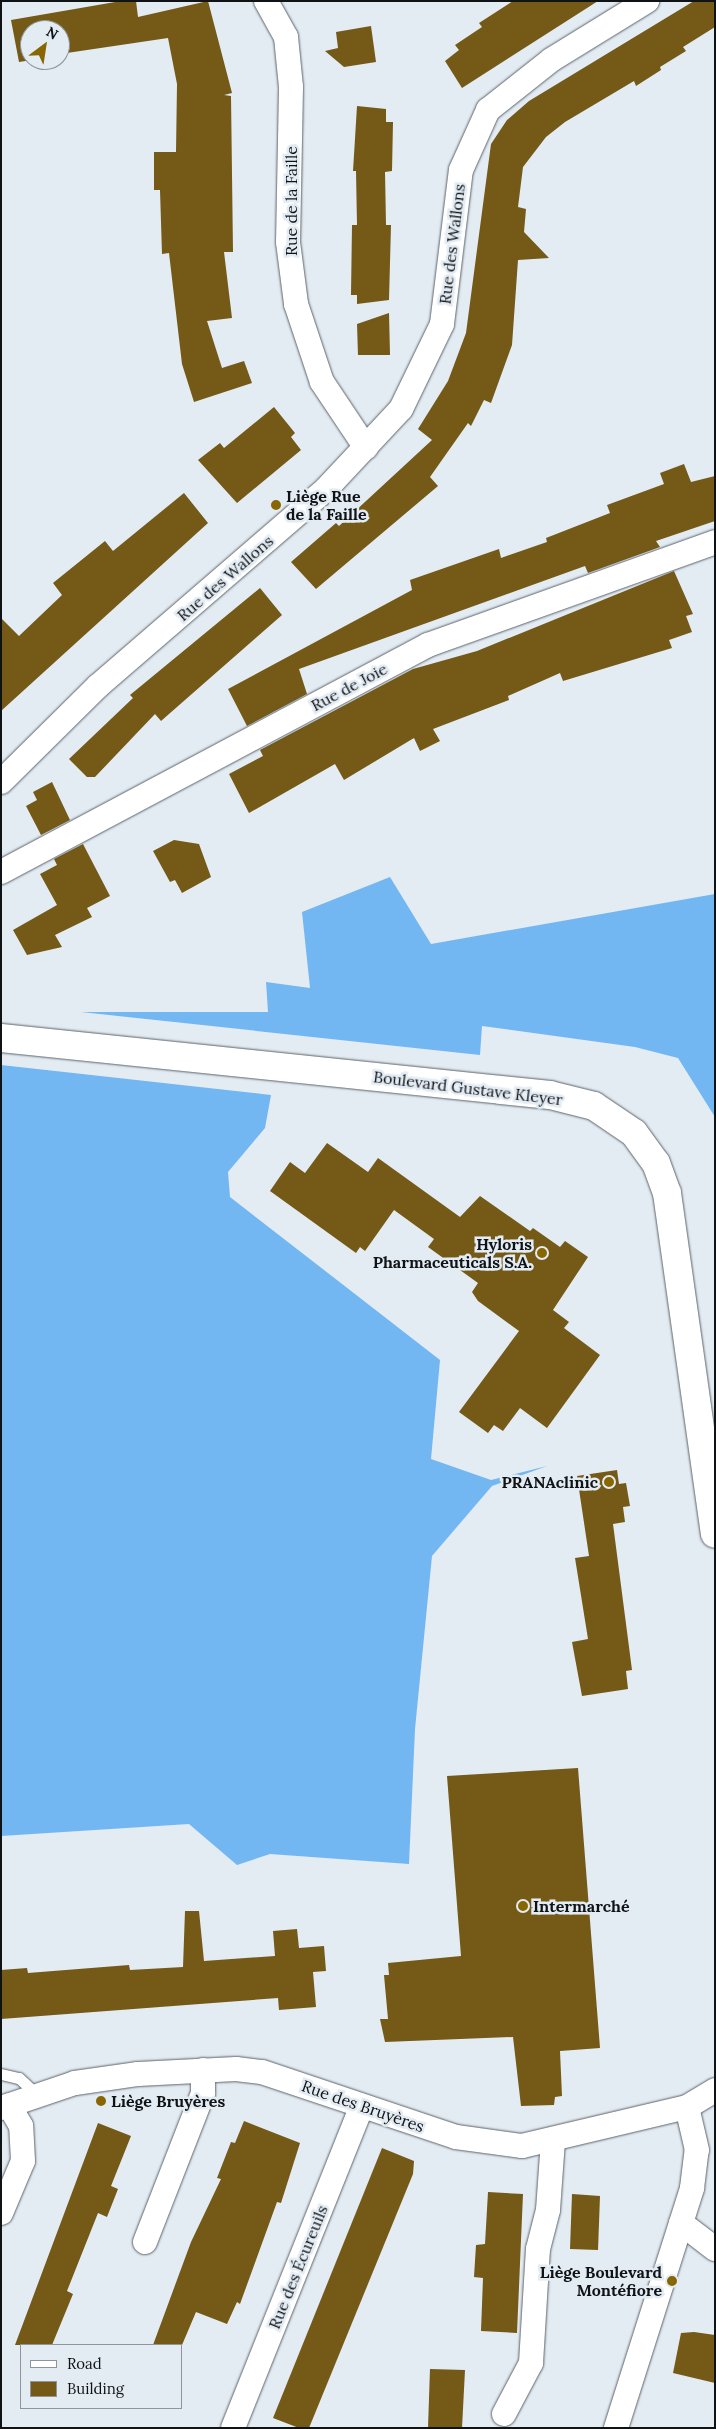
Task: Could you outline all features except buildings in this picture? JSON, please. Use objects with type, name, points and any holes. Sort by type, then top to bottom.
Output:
[{"type":"street","name":"Rue de la Faille","points":[[266,1],[286,37],[291,87],[288,242],[296,304],[322,382],[366,448]]},
{"type":"street","name":"Rue des Wallons","points":[[1,782],[98,686],[210,593],[366,448],[401,409],[432,353],[450,281],[461,170],[488,110],[551,60],[647,1]]},
{"type":"street","name":"Rue de Joie","points":[[1,872],[428,645],[715,542]]},
{"type":"street","name":"Boulevard Gustave Kleyer","points":[[1,1038],[550,1096],[594,1106],[634,1133],[656,1163],[667,1193],[715,1534]]},
{"type":"street","name":"Rue des Bruyères","points":[[5,2107],[36,2094],[138,2074],[203,2070],[262,2072],[362,2106],[490,2145],[522,2146],[686,2107],[715,2090]]},
{"type":"street","points":[[145,2242],[203,2093],[203,2070]]},
{"type":"street","name":"Rue des Écureuils","points":[[233,2428],[362,2106]]},
{"type":"street","points":[[1,2213],[23,2161],[21,2126],[5,2107]]},
{"type":"street","points":[[616,2428],[692,2188],[697,2150],[686,2107]]},
{"type":"street","points":[[504,2414],[531,2363],[538,2249],[548,2210],[553,2140]]},
{"type":"street","points":[[681,2223],[715,2249]]},
{"type":"lane","points":[[1,2074],[19,2078],[36,2094]]},
{"type":"shaded area","points":[[390,877],[431,944],[715,894],[715,1117],[678,1058],[635,1047],[482,1026],[480,1055],[81,1012],[268,1012],[266,982],[310,988],[302,912]]},
{"type":"shaded area","points":[[1,1065],[271,1095],[265,1128],[228,1172],[230,1197],[440,1360],[431,1459],[491,1480],[547,1466],[492,1486],[432,1556],[415,1729],[409,1864],[270,1854],[237,1865],[189,1824],[1,1836]]},
{"type":"place","name":"Liège Rue de la Faille","points":[[276,505]]},
{"type":"place","name":"Hyloris Pharmaceuticals S.A.","points":[[542,1253]]},
{"type":"place","name":"PRANAclinic","points":[[609,1482]]},
{"type":"place","name":"Intermarché","points":[[523,1906]]},
{"type":"place","name":"Liège Bruyères","points":[[101,2101]]},
{"type":"place","name":"Liège Boulevard Montéfiore","points":[[672,2281]]}]
